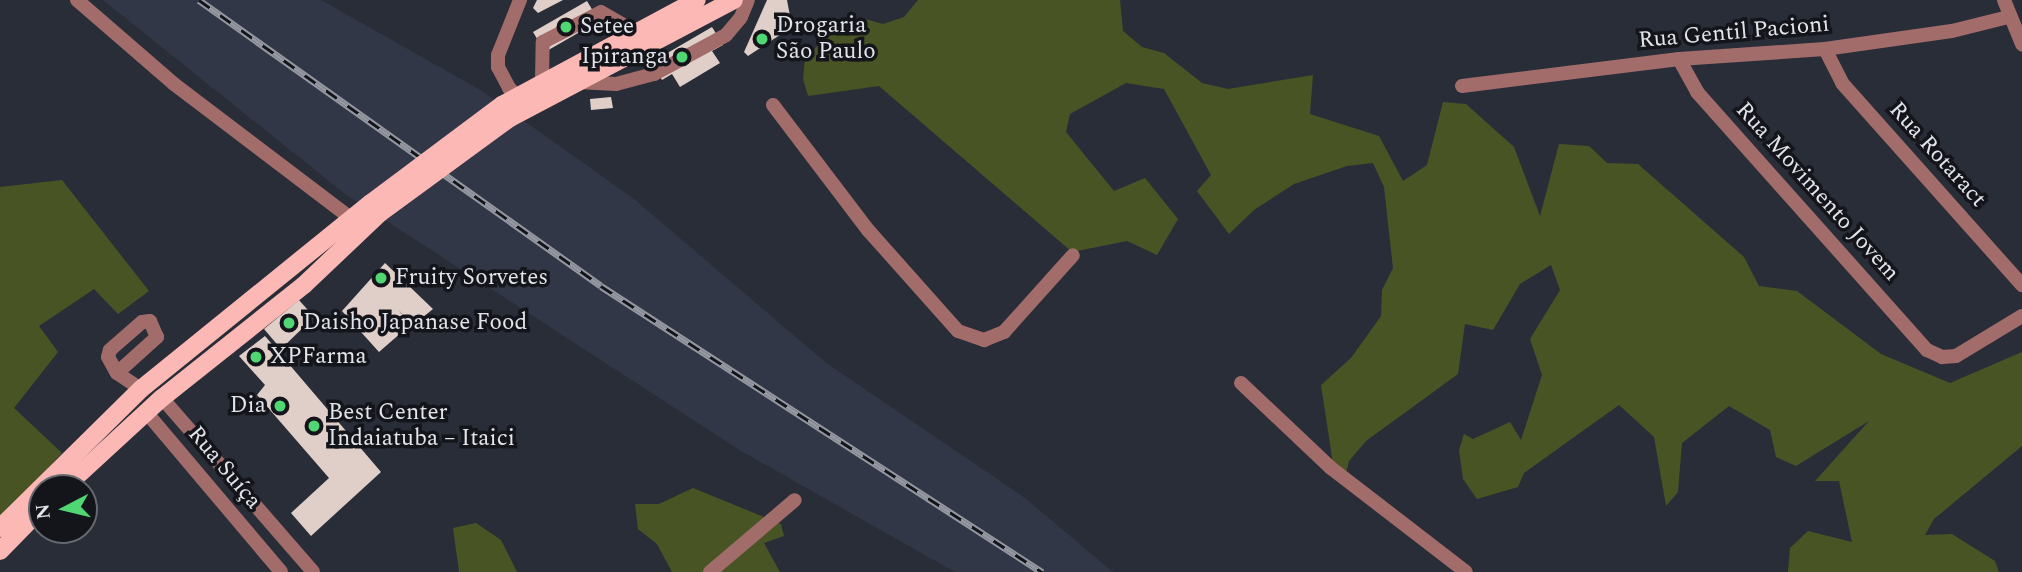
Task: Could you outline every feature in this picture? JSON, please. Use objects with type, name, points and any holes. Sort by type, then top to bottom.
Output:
[{"type":"main road","points":[[0,528],[127,408],[141,389],[177,358],[356,222],[514,107],[542,80],[697,0]]},
{"type":"main road","points":[[514,107],[578,82],[734,0]]},
{"type":"main road","points":[[79,474],[162,398],[246,335],[356,222]]},
{"type":"main road","points":[[162,398],[158,383],[177,358]]},
{"type":"main road","points":[[127,408],[147,398],[162,398]]},
{"type":"main road","points":[[0,551],[28,523]]},
{"type":"street","points":[[77,0],[174,84],[356,222]]},
{"type":"street","points":[[514,107],[501,76],[498,55],[520,0]]},
{"type":"street","points":[[578,82],[616,84],[654,74],[726,35],[741,17],[748,0]]},
{"type":"street","points":[[2004,0],[2008,18],[2022,44]]},
{"type":"street","points":[[542,80],[544,42],[601,12],[635,32]]},
{"type":"street","name":"Rua Gentil Pacioni","points":[[1462,86],[1679,59],[1825,49],[1952,31],[2008,18]]},
{"type":"street","name":"Rua Rotaract","points":[[1825,49],[1842,83],[2022,285]]},
{"type":"street","name":"Rua Movimento Jovem","points":[[1679,59],[1697,92],[1927,350],[1942,357],[1956,356],[2022,316]]},
{"type":"street","points":[[773,105],[867,230],[958,331],[984,340],[1004,332],[1073,255]]},
{"type":"street","points":[[117,373],[141,389]]},
{"type":"street","points":[[1241,383],[1331,468],[1466,572]]},
{"type":"street","name":"Rua Suíça","points":[[162,398],[313,572]]},
{"type":"street","name":"Rua Suíça","points":[[146,412],[281,572]]},
{"type":"street","points":[[187,458],[202,444]]},
{"type":"street","points":[[710,572],[795,499]]},
{"type":"street","points":[[267,554],[283,558],[283,540]]},
{"type":"shaded area","points":[[103,0],[321,0],[482,91],[634,199],[825,362],[1025,498],[1113,572],[955,572],[741,451],[345,194]]},
{"type":"green space","points":[[918,0],[1120,0],[1123,31],[1142,47],[1164,53],[1202,83],[1228,89],[1313,75],[1310,114],[1379,136],[1403,181],[1427,165],[1443,102],[1466,104],[1514,147],[1540,216],[1559,144],[1589,146],[1607,163],[1638,164],[1744,257],[1759,286],[1797,291],[1881,354],[1950,383],[2022,352],[2022,446],[1934,519],[1925,535],[1952,534],[1995,561],[1999,572],[1788,572],[1790,548],[1808,531],[1852,542],[1839,481],[1815,481],[1869,421],[1796,466],[1776,457],[1770,430],[1729,406],[1682,443],[1678,492],[1666,506],[1654,437],[1619,405],[1524,473],[1518,487],[1477,499],[1463,479],[1459,450],[1464,434],[1473,439],[1510,422],[1521,440],[1542,375],[1530,339],[1560,290],[1551,265],[1520,284],[1493,330],[1465,324],[1458,374],[1366,441],[1349,461],[1344,482],[1335,477],[1321,385],[1351,358],[1381,316],[1382,290],[1393,268],[1384,187],[1373,163],[1347,166],[1294,184],[1254,210],[1229,234],[1197,191],[1211,175],[1164,89],[1126,83],[1070,114],[1066,132],[1114,191],[1145,178],[1178,219],[1157,255],[1127,241],[1072,252],[879,86],[808,96],[803,79],[805,58],[840,24],[861,18],[883,24],[904,17]]},
{"type":"green space","points":[[62,180],[149,291],[118,314],[94,289],[39,326],[58,352],[14,408],[62,453],[42,474],[28,474],[28,489],[0,519],[0,187]]},
{"type":"green space","points":[[693,488],[781,524],[784,536],[764,543],[780,572],[672,572],[657,544],[638,529],[635,504],[659,504]]},
{"type":"green space","points":[[476,523],[501,540],[517,572],[459,572],[453,528]]},
{"type":"building","points":[[537,0],[563,0],[538,13],[533,8]]},
{"type":"building","name":"Drogaria São Paulo","points":[[767,0],[787,0],[792,27],[748,56],[744,52]]},
{"type":"building","name":"Setee","points":[[587,1],[599,21],[545,52],[533,32]]},
{"type":"building","name":"Ipiranga","points":[[712,27],[723,45],[712,51],[720,63],[680,87],[672,74],[662,80],[652,62]]},
{"type":"building","points":[[611,97],[613,108],[591,110],[590,99]]},
{"type":"building","points":[[385,263],[433,309],[412,326],[398,309],[410,325],[379,352],[342,311]]},
{"type":"building","name":"Daisho Japanase Food","points":[[299,300],[314,317],[281,349],[264,329]]},
{"type":"building","name":"Best Center Indaiatuba – Itaici","points":[[265,336],[381,472],[311,536],[291,513],[329,478],[257,395],[265,385],[239,356]]},
{"type":"railway","points":[[199,0],[601,286],[1042,572]]},
{"type":"place","name":"Setee","points":[[566,27]]},
{"type":"place","name":"Drogaria São Paulo","points":[[762,39]]},
{"type":"place","name":"Ipiranga","points":[[682,57]]},
{"type":"place","name":"Fruity Sorvetes","points":[[381,278]]},
{"type":"place","name":"Daisho Japanase Food","points":[[289,323]]},
{"type":"place","name":"XPFarma","points":[[256,357]]},
{"type":"place","name":"Dia","points":[[280,406]]},
{"type":"place","name":"Best Center Indaiatuba – Itaici","points":[[314,426]]}]
